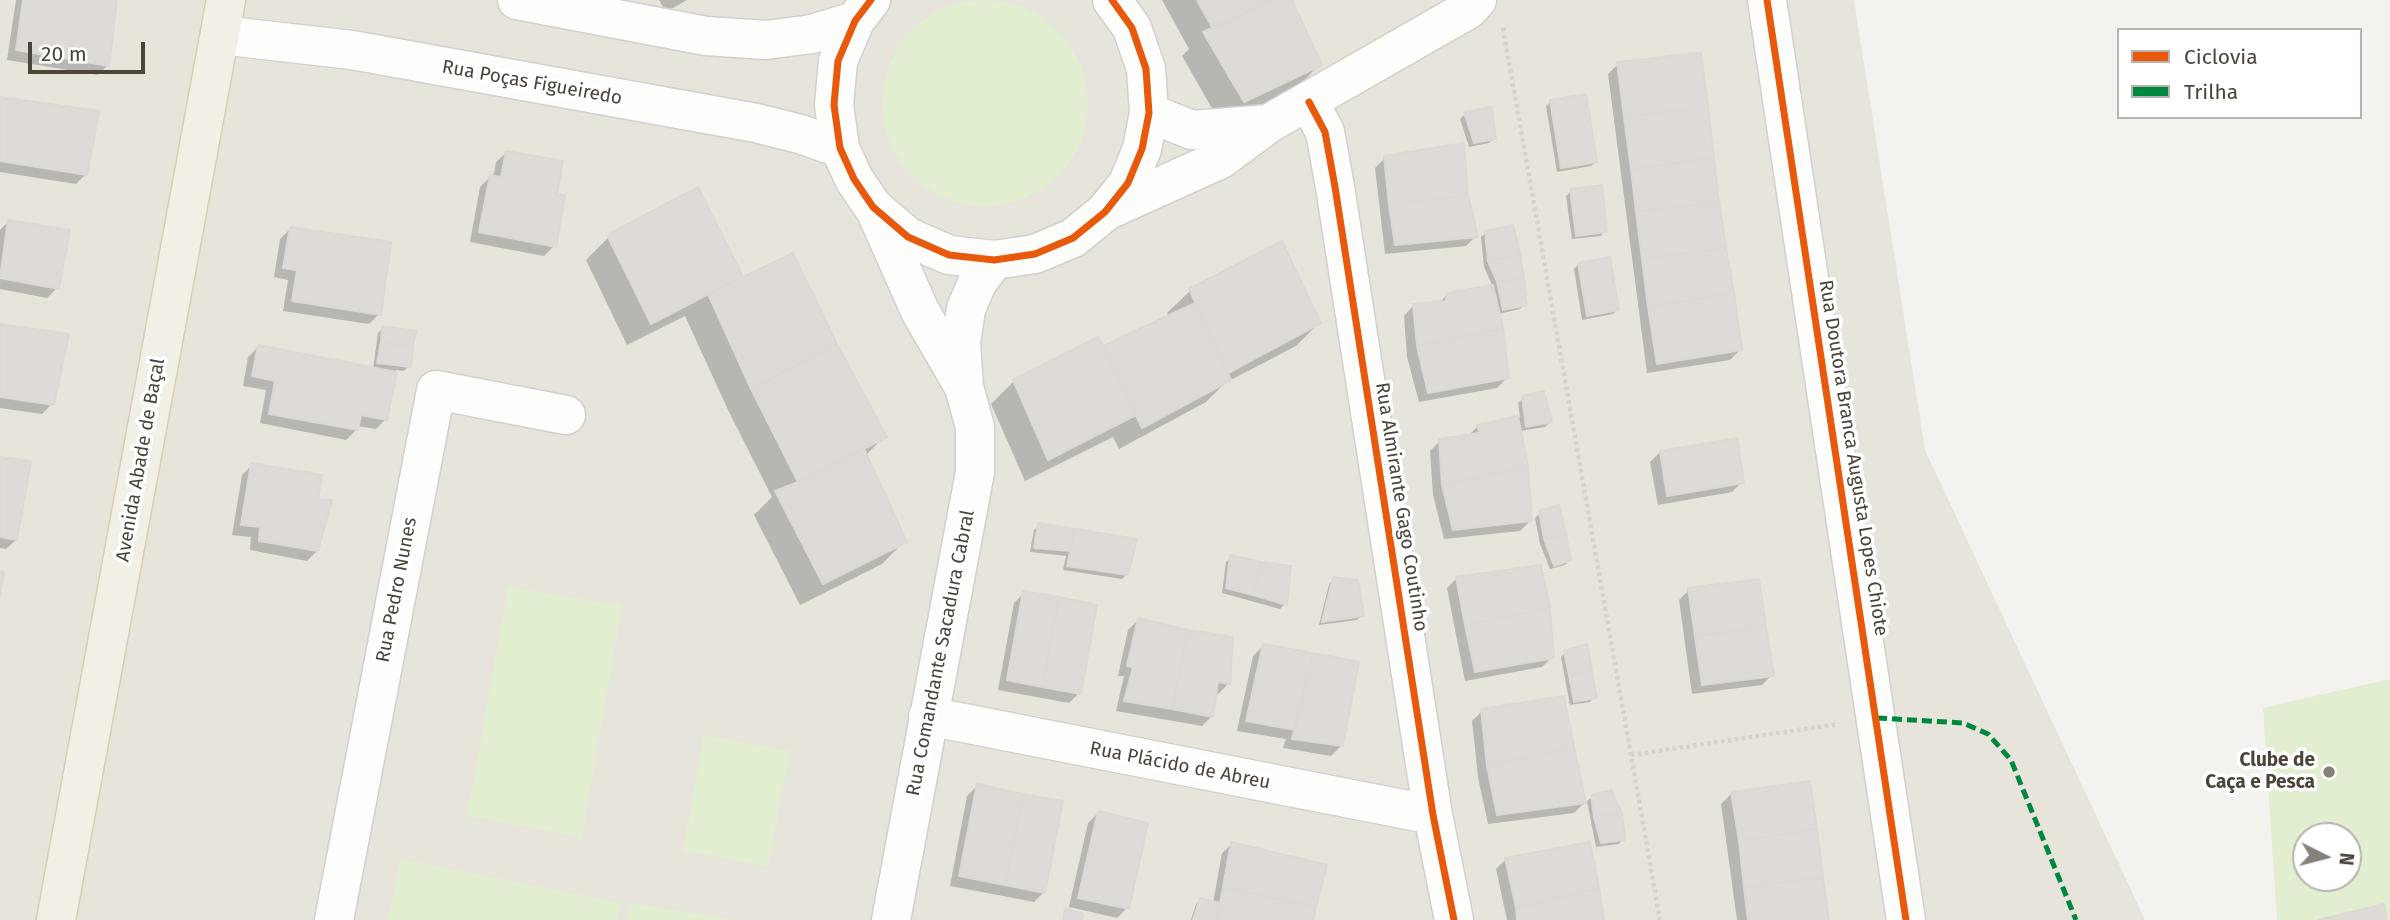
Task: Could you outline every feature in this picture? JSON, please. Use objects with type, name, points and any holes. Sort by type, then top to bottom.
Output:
[{"type":"main road","name":"Avenida Abade de Baçal","points":[[56,920],[223,18]]},
{"type":"street","points":[[517,0],[706,36],[766,40],[812,34],[863,10]]},
{"type":"street","points":[[863,10],[838,61],[834,105],[840,148],[854,179],[873,207],[908,237],[949,255],[994,260],[1035,254],[1073,238],[1105,212],[1128,183],[1142,149],[1149,113],[1146,69],[1132,28],[1112,0]]},
{"type":"street","points":[[1105,212],[1222,159],[1268,124],[1469,9],[1477,0]]},
{"type":"street","name":"Rua Doutora Branca Augusta Lopes Chiote","points":[[1767,0],[1906,920]]},
{"type":"street","name":"Rua Poças Figueiredo","points":[[223,18],[352,50],[756,124],[800,134],[840,148]]},
{"type":"street","name":"Rua Almirante Gago Coutinho","points":[[1309,102],[1325,132],[1335,187],[1433,815],[1454,920]]},
{"type":"street","points":[[1149,113],[1192,130],[1268,124]]},
{"type":"street","name":"Rua Comandante Sacadura Cabral","points":[[873,207],[920,312],[964,387]]},
{"type":"street","name":"Rua Comandante Sacadura Cabral","points":[[891,920],[975,472],[975,427],[964,387],[961,343],[966,309],[977,283],[994,260]]},
{"type":"street","name":"Rua Pedro Nunes","points":[[334,920],[436,390],[566,415]]},
{"type":"street","name":"Rua Plácido de Abreu","points":[[928,716],[1433,815]]},
{"type":"path","points":[[1503,27],[1660,920]]},
{"type":"path","points":[[1631,755],[1877,718]]},
{"type":"shaded area","points":[[0,0],[1854,0],[1925,450],[2145,920],[0,920]]},
{"type":"green space","points":[[985,0],[1024,8],[1057,31],[1080,64],[1088,103],[1080,142],[1057,175],[1024,198],[985,206],[946,198],[913,175],[890,142],[882,103],[890,64],[913,31],[946,8]]},
{"type":"green space","points":[[508,587],[622,606],[582,837],[467,816]]},
{"type":"green space","name":"Clube de Caça e Pesca","points":[[2390,679],[2390,920],[2277,920],[2263,708]]},
{"type":"green space","points":[[704,735],[790,751],[768,867],[683,850]]},
{"type":"green space","points":[[400,859],[620,903],[617,920],[388,920]]},
{"type":"green space","points":[[630,903],[737,920],[626,920]]},
{"type":"building","points":[[23,0],[117,0],[109,66],[16,50]]},
{"type":"building","points":[[1197,0],[1272,0],[1213,29]]},
{"type":"building","points":[[1272,0],[1292,0],[1322,65],[1244,102],[1203,32]]},
{"type":"building","points":[[1701,53],[1708,107],[1624,117],[1617,62]]},
{"type":"building","points":[[1586,94],[1597,162],[1561,168],[1550,100]]},
{"type":"building","points":[[0,97],[99,111],[87,175],[0,161]]},
{"type":"building","points":[[1492,107],[1496,139],[1474,143],[1464,112]]},
{"type":"building","points":[[1708,107],[1714,158],[1631,169],[1624,117]]},
{"type":"building","points":[[1464,143],[1468,195],[1389,205],[1384,156]]},
{"type":"building","points":[[506,151],[563,161],[557,194],[565,195],[556,247],[479,232],[490,175],[501,177]]},
{"type":"building","points":[[1714,158],[1719,202],[1636,212],[1631,169]]},
{"type":"building","points":[[1602,185],[1607,232],[1576,236],[1570,189]]},
{"type":"building","points":[[698,187],[743,276],[651,324],[607,235]]},
{"type":"building","points":[[1468,195],[1478,237],[1395,245],[1389,205]]},
{"type":"building","points":[[1719,202],[1726,248],[1642,259],[1636,212]]},
{"type":"building","points":[[8,220],[70,230],[59,289],[0,278]]},
{"type":"building","points":[[1513,225],[1520,254],[1488,261],[1485,231]]},
{"type":"building","points":[[290,227],[391,242],[381,315],[292,301],[297,270],[283,268]]},
{"type":"building","points":[[1282,241],[1321,323],[1228,373],[1189,289]]},
{"type":"building","points":[[1726,248],[1734,293],[1648,307],[1642,259]]},
{"type":"building","points":[[793,253],[837,344],[751,389],[708,294]]},
{"type":"building","points":[[1520,254],[1524,278],[1497,282],[1488,261]]},
{"type":"building","points":[[1610,257],[1619,310],[1587,316],[1578,263]]},
{"type":"building","points":[[1524,278],[1527,305],[1503,310],[1497,282]]},
{"type":"building","points":[[1493,285],[1503,328],[1417,346],[1413,304],[1446,301],[1447,293]]},
{"type":"building","points":[[1734,293],[1742,350],[1657,364],[1648,307]]},
{"type":"building","points":[[1195,303],[1231,380],[1142,428],[1103,346]]},
{"type":"building","points":[[0,324],[69,334],[54,405],[0,397]]},
{"type":"building","points":[[382,326],[416,331],[413,347],[381,342]]},
{"type":"building","points":[[1503,328],[1509,378],[1428,393],[1417,346]]},
{"type":"building","points":[[1098,337],[1136,415],[1048,460],[1013,380]]},
{"type":"building","points":[[381,342],[413,347],[411,367],[377,363]]},
{"type":"building","points":[[837,344],[887,437],[798,482],[751,389]]},
{"type":"building","points":[[258,345],[397,372],[387,420],[361,415],[358,430],[269,414],[275,381],[252,376]]},
{"type":"building","points":[[1544,391],[1552,422],[1526,427],[1522,396]]},
{"type":"building","points":[[1518,416],[1528,466],[1442,485],[1439,439],[1479,433],[1477,425]]},
{"type":"building","points":[[1737,438],[1744,483],[1667,496],[1660,451]]},
{"type":"building","points":[[864,449],[907,542],[823,584],[775,491]]},
{"type":"building","points":[[0,457],[31,461],[17,540],[0,537]]},
{"type":"building","points":[[251,463],[322,475],[318,499],[332,500],[318,551],[259,541],[260,527],[241,525]]},
{"type":"building","points":[[1528,466],[1532,521],[1453,530],[1442,485]]},
{"type":"building","points":[[1559,505],[1566,535],[1544,539],[1539,511]]},
{"type":"building","points":[[1038,523],[1075,529],[1070,551],[1034,548]]},
{"type":"building","points":[[1075,529],[1137,539],[1128,575],[1067,566]]},
{"type":"building","points":[[1566,535],[1571,560],[1554,566],[1544,539]]},
{"type":"building","points":[[1230,555],[1262,562],[1253,595],[1226,588]]},
{"type":"building","points":[[1262,562],[1291,566],[1287,605],[1253,595]]},
{"type":"building","points":[[1541,565],[1550,608],[1465,625],[1456,577]]},
{"type":"building","points":[[0,572],[4,572],[0,596]]},
{"type":"building","points":[[1333,577],[1358,580],[1364,616],[1322,622]]},
{"type":"building","points":[[1759,579],[1766,627],[1695,636],[1688,588]]},
{"type":"building","points":[[1023,591],[1059,597],[1042,687],[1007,680]]},
{"type":"building","points":[[1059,597],[1097,605],[1081,694],[1042,687]]},
{"type":"building","points":[[1550,608],[1554,658],[1475,672],[1465,625]]},
{"type":"building","points":[[1138,618],[1188,630],[1172,709],[1124,701],[1133,667],[1127,666]]},
{"type":"building","points":[[1766,627],[1774,676],[1702,685],[1695,636]]},
{"type":"building","points":[[1188,630],[1233,637],[1230,684],[1218,682],[1213,717],[1172,709]]},
{"type":"building","points":[[1263,644],[1313,653],[1295,730],[1246,721]]},
{"type":"building","points":[[1587,644],[1592,671],[1569,675],[1564,651]]},
{"type":"building","points":[[1313,653],[1359,662],[1343,746],[1292,739]]},
{"type":"building","points":[[1592,671],[1597,698],[1574,702],[1569,675]]},
{"type":"building","points":[[1564,696],[1574,747],[1487,766],[1481,709]]},
{"type":"building","points":[[1574,747],[1586,803],[1497,815],[1487,766]]},
{"type":"building","points":[[1810,781],[1817,829],[1739,841],[1731,792]]},
{"type":"building","points":[[977,784],[1023,794],[1005,885],[959,876]]},
{"type":"building","points":[[1611,790],[1622,813],[1594,817],[1591,795]]},
{"type":"building","points":[[1023,794],[1063,801],[1045,893],[1005,885]]},
{"type":"building","points":[[1098,811],[1148,823],[1129,909],[1078,898]]},
{"type":"building","points":[[1622,813],[1625,840],[1601,843],[1594,817]]},
{"type":"building","points":[[1817,829],[1823,877],[1744,888],[1739,841]]},
{"type":"building","points":[[1231,842],[1327,865],[1316,907],[1223,887]]},
{"type":"building","points":[[1590,842],[1599,888],[1516,908],[1505,858]]},
{"type":"building","points":[[1823,877],[1829,920],[1748,920],[1744,888]]},
{"type":"building","points":[[1223,887],[1316,907],[1313,920],[1217,920]]},
{"type":"building","points":[[1599,888],[1604,920],[1517,920],[1516,908]]},
{"type":"building","points":[[1200,898],[1220,903],[1217,920],[1193,920]]},
{"type":"building","points":[[2384,904],[2387,920],[2318,920]]},
{"type":"building","points":[[1065,908],[1083,914],[1082,920],[1063,920]]},
{"type":"marked path","points":[[1877,718],[1963,723],[1988,734],[2011,760],[2076,920]]},
{"type":"cycle path","points":[[871,0],[855,21],[838,61],[834,105],[840,148],[854,179],[873,207],[908,237],[949,255],[994,260],[1035,254],[1073,238],[1105,212],[1128,183],[1142,149],[1149,113],[1146,69],[1132,28],[1112,0]]},
{"type":"cycle path","points":[[1767,0],[1906,920]]},
{"type":"cycle path","points":[[1309,102],[1325,132],[1335,187],[1433,815],[1454,920]]},
{"type":"place","name":"Clube de Caça e Pesca","points":[[2329,772]]}]
